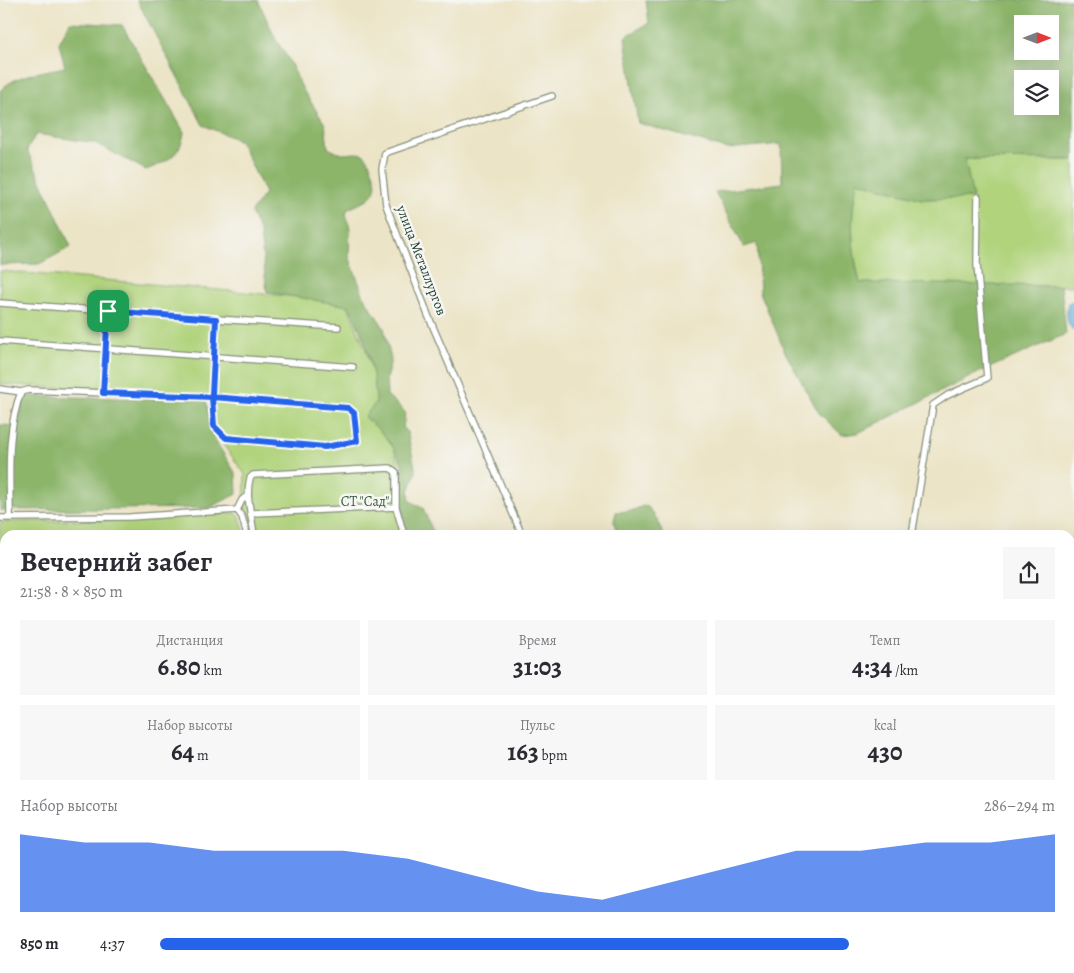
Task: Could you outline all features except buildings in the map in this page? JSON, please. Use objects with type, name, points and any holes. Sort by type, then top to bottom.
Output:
[{"type":"street","name":"улица Металлургов","points":[[520,530],[421,297],[386,205],[382,169],[385,153],[552,96]]},
{"type":"street","points":[[913,530],[934,405],[948,395],[987,378],[977,265],[978,197]]},
{"type":"street","points":[[0,302],[338,327]]},
{"type":"street","points":[[103,393],[108,311]]},
{"type":"street","points":[[0,389],[21,392],[28,390],[212,397],[348,408],[354,413],[357,441],[325,447],[226,438],[214,426],[212,397],[216,319]]},
{"type":"street","points":[[0,341],[353,367]]},
{"type":"street","points":[[10,518],[10,454],[14,411],[21,392]]},
{"type":"street","points":[[254,530],[252,513],[247,496],[250,478],[254,475],[390,468],[396,472],[396,507],[403,530]]},
{"type":"street","points":[[237,510],[247,496]]},
{"type":"street","points":[[252,513],[396,507]]},
{"type":"street","points":[[0,518],[130,517],[237,510]]},
{"type":"street","points":[[237,510],[242,517],[246,530]]},
{"type":"green space","points":[[137,0],[258,0],[276,40],[288,58],[303,90],[325,124],[328,148],[343,154],[362,154],[368,159],[376,183],[375,189],[369,198],[348,209],[346,214],[350,229],[349,256],[364,297],[384,328],[391,360],[386,379],[387,395],[405,412],[403,429],[407,431],[416,472],[409,491],[410,501],[423,508],[432,530],[407,530],[401,498],[402,464],[389,442],[365,416],[376,402],[373,377],[360,329],[349,306],[267,292],[260,233],[251,212],[265,193],[240,141],[203,125]]},
{"type":"green space","points":[[646,0],[1074,0],[1074,160],[965,159],[973,198],[922,199],[857,181],[852,220],[853,244],[860,283],[1061,286],[1066,334],[978,373],[858,433],[842,435],[819,413],[785,352],[760,292],[757,243],[744,247],[715,192],[782,183],[781,144],[727,149],[638,123],[625,37],[649,23]]},
{"type":"green space","points":[[70,22],[122,25],[184,132],[180,147],[166,161],[146,170],[95,143],[36,134],[27,150],[71,247],[39,264],[0,265],[0,91],[6,85],[21,77],[65,67],[59,43]]},
{"type":"green space","points":[[964,159],[1074,160],[1074,286],[860,283],[852,232],[857,181],[922,199],[972,198]]},
{"type":"green space","name":"СТ \"Сад\"","points":[[0,271],[346,301],[367,353],[399,466],[400,508],[405,530],[249,530],[244,506],[245,474],[216,435],[212,419],[212,398],[0,384]]},
{"type":"green space","points":[[24,396],[206,400],[213,437],[236,474],[237,494],[209,508],[0,510],[0,425],[18,426]]},
{"type":"green space","points":[[643,506],[648,507],[658,521],[661,530],[616,530],[614,521],[616,512],[631,511]]},
{"type":"green space","points":[[235,513],[240,517],[244,530],[0,530],[0,522],[130,519]]},
{"type":"water","points":[[1073,301],[1074,331],[1069,325],[1067,314],[1068,303]]},
{"type":"route","points":[[108,311],[103,393],[212,397],[348,408],[354,413],[357,441],[350,444],[325,447],[226,438],[217,432],[214,426],[212,397],[212,394],[216,319],[108,311]]}]
